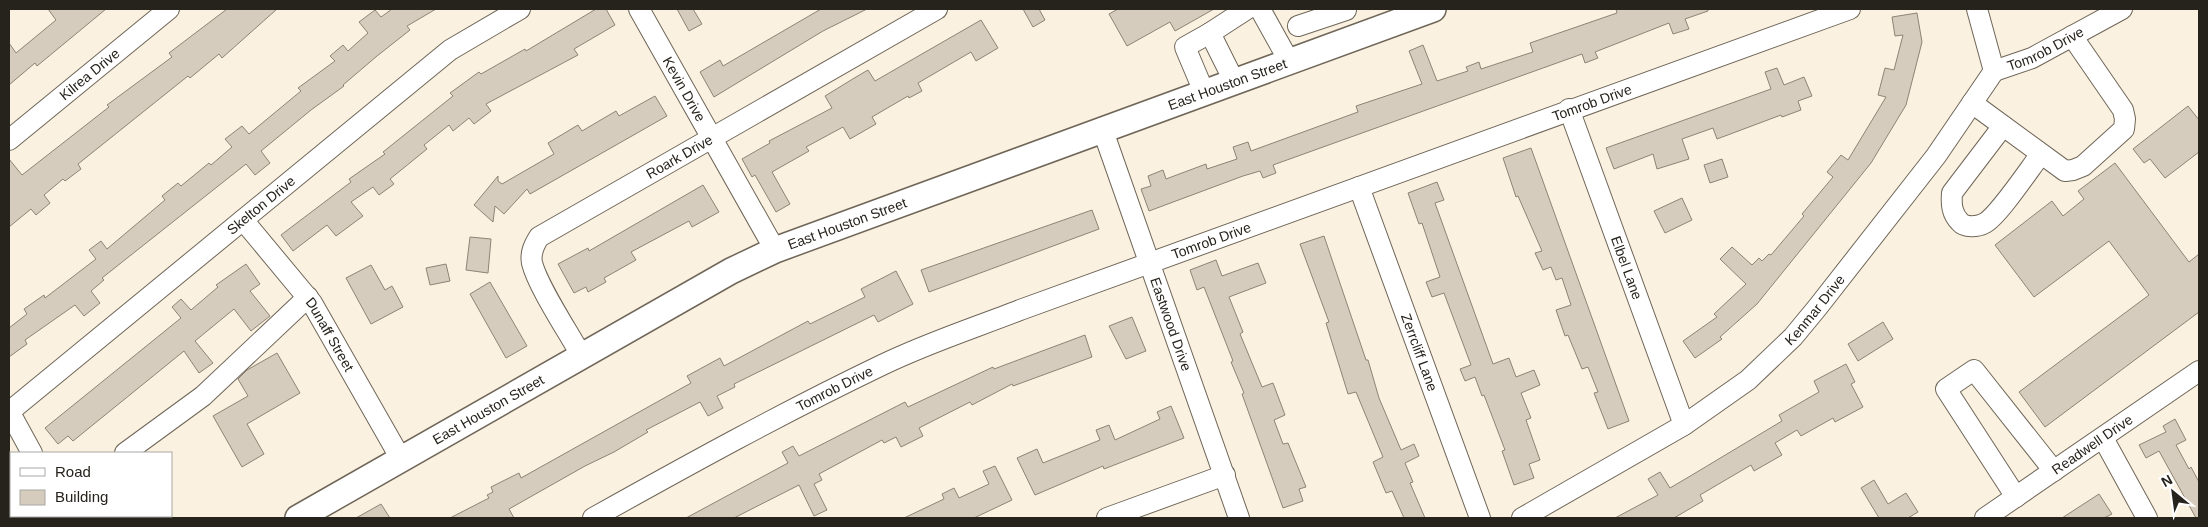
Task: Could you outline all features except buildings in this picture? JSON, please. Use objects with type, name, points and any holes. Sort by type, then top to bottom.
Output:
[{"type":"main road","name":"East Houston Street","points":[[298,518],[731,271],[775,250],[1102,128],[1433,9]]},
{"type":"street","name":"Kilrea Drive","points":[[9,140],[169,9]]},
{"type":"street","name":"Skelton Drive","points":[[9,412],[450,50],[520,9]]},
{"type":"street","name":"Kevin Drive","points":[[639,9],[713,137],[775,250]]},
{"type":"street","name":"Roark Drive","points":[[582,357],[539,280],[532,263],[534,245],[546,232],[937,9]]},
{"type":"street","points":[[1204,92],[1185,48],[1247,9]]},
{"type":"street","points":[[1260,9],[1289,61]]},
{"type":"street","points":[[1298,26],[1348,9],[1355,37]]},
{"type":"street","name":"Tomrob Drive","points":[[593,518],[723,445],[884,364],[1020,310],[1850,9]]},
{"type":"street","points":[[1977,9],[1994,71]]},
{"type":"street","name":"Tomrob Drive","points":[[1994,71],[2032,58],[2122,9]]},
{"type":"street","points":[[1210,33],[1234,81]]},
{"type":"street","points":[[1972,103],[2065,171],[2082,166],[2124,129],[2125,119],[2123,110],[2072,36]]},
{"type":"street","name":"Kenmar Drive","points":[[1522,518],[1684,425],[1748,380],[1793,337],[1936,156],[1994,71]]},
{"type":"street","name":"Elbel Lane","points":[[1569,110],[1684,425]]},
{"type":"street","points":[[2003,126],[1952,194],[1951,205],[1955,217],[1962,225],[1973,226],[1986,223],[2010,196],[2041,154]]},
{"type":"street","name":"Eastwood Drive","points":[[1102,128],[1239,518]]},
{"type":"street","name":"Zerrcliff Lane","points":[[1359,187],[1480,518]]},
{"type":"street","name":"Dunaff Street","points":[[243,220],[308,297],[401,459]]},
{"type":"street","points":[[126,452],[203,396],[308,297]]},
{"type":"street","points":[[2016,497],[1946,389],[1953,384],[1974,370],[2054,471]]},
{"type":"street","name":"Readwell Drive","points":[[1985,518],[2199,371]]},
{"type":"street","points":[[9,412],[31,452]]},
{"type":"street","points":[[2103,438],[2147,518]]},
{"type":"street","points":[[1107,518],[1225,476]]}]
